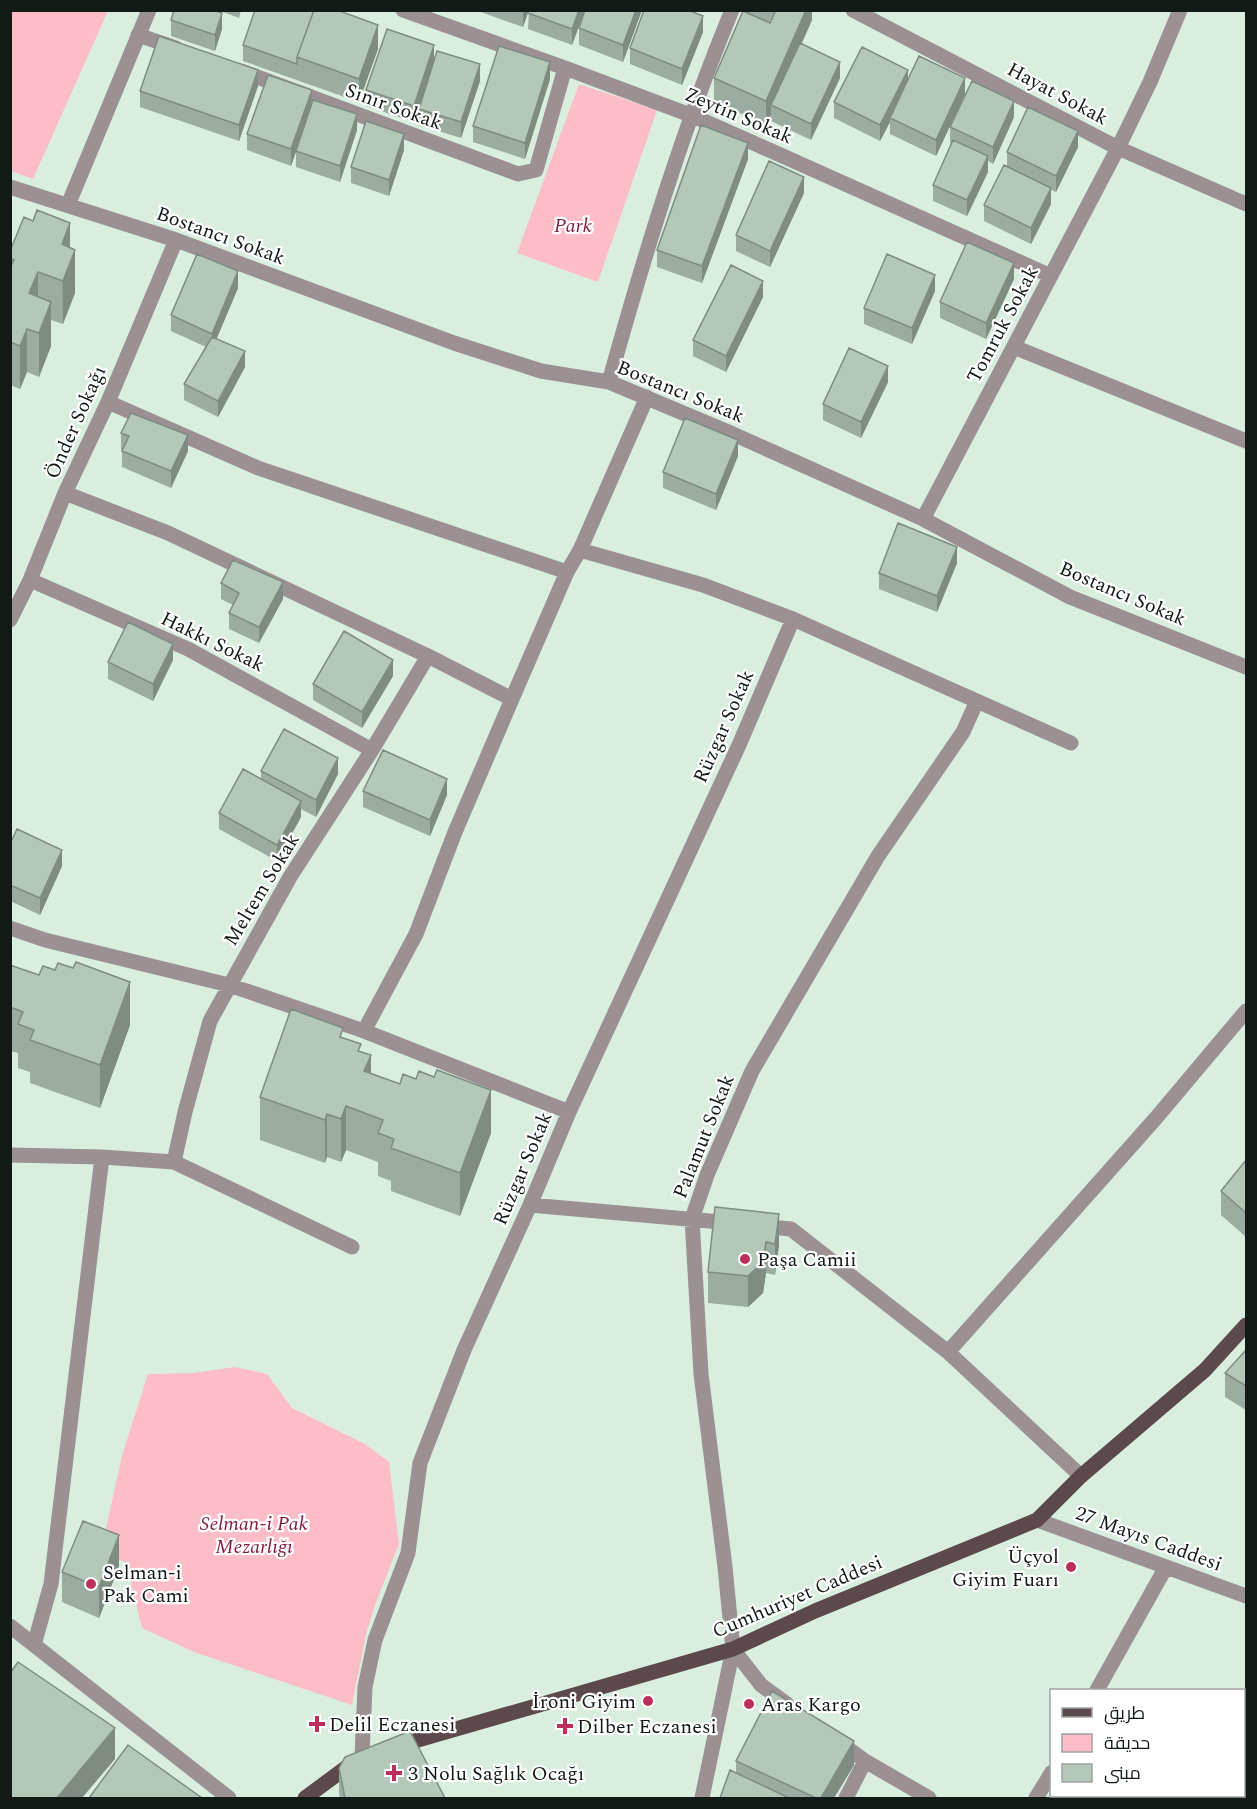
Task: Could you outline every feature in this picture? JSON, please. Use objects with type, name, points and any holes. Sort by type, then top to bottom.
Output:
[{"type":"main road","name":"Cumhuriyet Caddesi","points":[[305,1798],[373,1753],[733,1649],[814,1611],[1037,1520],[1081,1476],[1205,1370],[1246,1325]]},
{"type":"street","points":[[68,205],[149,10]]},
{"type":"street","name":"Zeytin Sokak","points":[[404,10],[693,116],[1051,276]]},
{"type":"street","points":[[609,382],[644,257],[732,10]]},
{"type":"street","name":"Hayat Sokak","points":[[853,10],[1118,148],[1246,204]]},
{"type":"street","name":"Tomruk Sokak","points":[[923,519],[1118,148],[1180,10]]},
{"type":"street","points":[[138,35],[194,54]]},
{"type":"street","name":"Sınır Sokak","points":[[226,66],[518,174],[536,170],[565,68]]},
{"type":"street","name":"Bostancı Sokak","points":[[10,187],[176,240],[454,343],[541,371],[609,382],[923,519],[1070,597],[1246,667]]},
{"type":"street","name":"Önder Sokağı","points":[[10,620],[30,580],[65,493],[108,402],[176,240]]},
{"type":"street","points":[[1014,347],[1246,441]]},
{"type":"street","points":[[364,1031],[416,934],[455,832],[567,572],[580,550],[646,397]]},
{"type":"street","points":[[108,402],[258,468],[567,572]]},
{"type":"street","points":[[65,493],[168,533],[428,656],[512,699]]},
{"type":"street","points":[[580,550],[703,585],[793,619],[1071,743]]},
{"type":"street","name":"Hakkı Sokak","points":[[30,580],[188,649],[372,750]]},
{"type":"street","name":"Rüzgar Sokak","points":[[373,1753],[365,1687],[375,1640],[408,1553],[420,1463],[464,1350],[530,1205],[569,1112],[739,745],[793,619]]},
{"type":"street","name":"Meltem Sokak","points":[[174,1162],[184,1112],[210,1021],[290,878],[372,750],[428,656]]},
{"type":"street","name":"Palamut Sokak","points":[[733,1649],[701,1374],[692,1219],[706,1175],[752,1071],[878,856],[963,732],[977,701]]},
{"type":"street","points":[[10,928],[45,940],[229,985],[364,1031],[569,1112]]},
{"type":"street","points":[[948,1352],[1156,1118],[1246,1011]]},
{"type":"street","points":[[11,1156],[102,1157],[174,1162],[352,1247]]},
{"type":"street","points":[[34,1645],[51,1584],[102,1157]]},
{"type":"street","points":[[530,1205],[792,1229],[948,1352],[1081,1476]]},
{"type":"street","name":"27 Mayıs Caddesi","points":[[1037,1520],[1246,1596]]},
{"type":"street","points":[[1098,1689],[1166,1567]]},
{"type":"street","points":[[10,1626],[229,1798]]},
{"type":"street","points":[[733,1649],[761,1685],[799,1713]]},
{"type":"street","points":[[702,1798],[733,1649]]},
{"type":"street","points":[[828,1733],[865,1761],[929,1798]]},
{"type":"street","points":[[846,1798],[865,1761]]},
{"type":"street","points":[[1036,1798],[1050,1775]]},
{"type":"green space","points":[[10,11],[108,11],[33,179],[11,171]]},
{"type":"green space","name":"Park","points":[[579,84],[657,110],[598,282],[517,253]]},
{"type":"green space","name":"Selman-i Pak Mezarlığı","points":[[235,1367],[267,1374],[292,1408],[365,1444],[389,1462],[399,1544],[366,1634],[352,1705],[194,1652],[142,1628],[126,1563],[101,1550],[123,1452],[148,1374],[194,1373]]},
{"type":"building","points":[[174,10],[213,10],[222,13],[215,35],[171,20]]},
{"type":"building","points":[[255,10],[314,10],[297,57],[297,64],[243,45]]},
{"type":"building","points":[[314,10],[337,10],[378,25],[359,79],[297,57]]},
{"type":"building","points":[[529,10],[579,10],[572,29],[528,13]]},
{"type":"building","points":[[585,10],[636,10],[623,45],[579,28]]},
{"type":"building","points":[[644,10],[688,10],[703,16],[682,69],[630,48]]},
{"type":"building","points":[[776,10],[806,10],[766,101],[714,78],[743,11],[770,23]]},
{"type":"building","points":[[387,29],[434,45],[414,106],[366,90]]},
{"type":"building","points":[[159,36],[258,70],[239,125],[140,91]]},
{"type":"building","points":[[800,43],[840,62],[811,124],[771,105]]},
{"type":"building","points":[[499,46],[550,62],[525,143],[473,126]]},
{"type":"building","points":[[862,47],[908,70],[880,125],[834,102]]},
{"type":"building","points":[[437,51],[480,64],[461,122],[419,109]]},
{"type":"building","points":[[919,56],[965,78],[936,140],[890,118]]},
{"type":"building","points":[[268,75],[312,90],[291,149],[247,134]]},
{"type":"building","points":[[972,81],[1014,101],[993,147],[950,127]]},
{"type":"building","points":[[313,100],[357,114],[340,166],[296,151]]},
{"type":"building","points":[[1028,107],[1078,131],[1056,176],[1007,152]]},
{"type":"building","points":[[366,121],[404,134],[389,180],[351,167]]},
{"type":"building","points":[[701,125],[748,143],[702,266],[657,250]]},
{"type":"building","points":[[953,140],[988,156],[967,200],[933,185]]},
{"type":"building","points":[[769,161],[804,177],[770,251],[736,235]]},
{"type":"building","points":[[1004,165],[1051,188],[1031,228],[984,205]]},
{"type":"building","points":[[37,210],[70,223],[62,244],[75,250],[63,281],[38,272],[29,293],[51,302],[39,333],[27,329],[20,346],[10,342],[10,268],[14,260],[10,258],[10,251],[24,217],[33,221]]},
{"type":"building","points":[[967,242],[1014,263],[986,323],[940,302]]},
{"type":"building","points":[[197,254],[238,271],[212,334],[171,315]]},
{"type":"building","points":[[887,254],[935,275],[912,328],[864,308]]},
{"type":"building","points":[[731,265],[763,281],[726,356],[693,340]]},
{"type":"building","points":[[212,337],[245,351],[218,401],[184,384]]},
{"type":"building","points":[[849,348],[888,366],[861,422],[823,404]]},
{"type":"building","points":[[131,413],[188,435],[171,471],[122,451],[129,436],[121,433]]},
{"type":"building","points":[[685,418],[738,440],[716,494],[663,472]]},
{"type":"building","points":[[898,523],[957,547],[937,596],[879,573]]},
{"type":"building","points":[[233,560],[283,582],[259,627],[229,613],[239,593],[221,583]]},
{"type":"building","points":[[128,622],[173,644],[153,684],[108,662]]},
{"type":"building","points":[[344,631],[393,660],[362,712],[313,684]]},
{"type":"building","points":[[284,729],[338,758],[316,800],[261,771]]},
{"type":"building","points":[[383,750],[447,779],[430,820],[363,791]]},
{"type":"building","points":[[243,769],[301,801],[277,845],[219,813]]},
{"type":"building","points":[[17,829],[62,850],[40,898],[10,885],[10,844]]},
{"type":"building","points":[[76,962],[130,982],[100,1065],[30,1040],[34,1030],[18,1024],[23,1012],[10,1007],[10,965],[39,975],[43,966],[55,970],[58,963],[73,968]]},
{"type":"building","points":[[291,1009],[343,1028],[340,1037],[361,1044],[358,1051],[371,1055],[364,1071],[400,1084],[403,1074],[416,1079],[419,1071],[434,1077],[437,1070],[491,1090],[460,1173],[391,1148],[394,1139],[378,1133],[383,1120],[346,1106],[341,1119],[327,1114],[325,1120],[260,1097]]},
{"type":"building","points":[[1246,1160],[1246,1213],[1221,1191]]},
{"type":"building","points":[[715,1207],[779,1214],[775,1244],[766,1242],[763,1262],[748,1276],[708,1272]]},
{"type":"building","points":[[1246,1350],[1246,1386],[1225,1373]]},
{"type":"building","points":[[83,1521],[119,1535],[99,1587],[62,1572]]},
{"type":"building","points":[[18,1662],[115,1728],[57,1798],[10,1798],[10,1673]]},
{"type":"building","points":[[772,1691],[854,1741],[821,1798],[816,1798],[736,1761]]},
{"type":"building","points":[[410,1731],[445,1798],[345,1798],[339,1768],[345,1757]]},
{"type":"building","points":[[128,1745],[202,1798],[89,1798]]},
{"type":"building","points":[[730,1770],[789,1798],[720,1798]]},
{"type":"place","name":"Paşa Camii","points":[[745,1259]]},
{"type":"place","name":"Üçyol Giyim Fuarı","points":[[1071,1567]]},
{"type":"place","name":"Selman-i Pak Cami","points":[[91,1584]]},
{"type":"place","name":"İroni Giyim","points":[[648,1701]]},
{"type":"place","name":"Aras Kargo","points":[[749,1704]]},
{"type":"place","name":"Delil Eczanesi","points":[[317,1724]]},
{"type":"place","name":"Dilber Eczanesi","points":[[565,1726]]},
{"type":"place","name":"3 Nolu Sağlık Ocağı","points":[[394,1773]]}]
